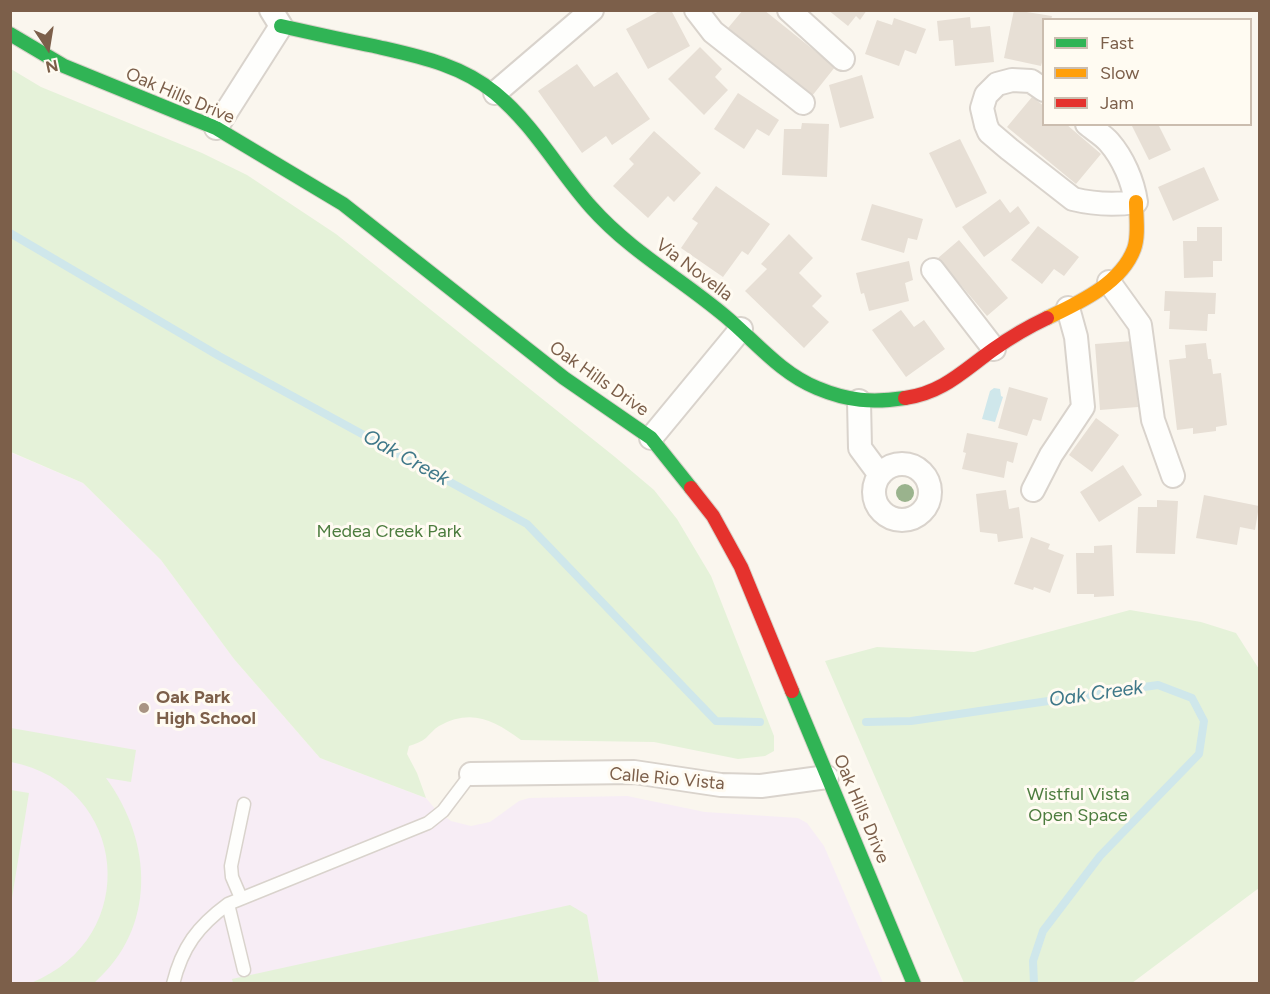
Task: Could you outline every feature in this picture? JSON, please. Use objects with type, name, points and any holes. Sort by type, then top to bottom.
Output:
[{"type":"street","points":[[495,93],[592,10]]},
{"type":"street","points":[[696,10],[713,32],[802,103]]},
{"type":"street","points":[[789,10],[843,59]]},
{"type":"street","points":[[216,128],[276,18]]},
{"type":"street","name":"Via Novella","points":[[276,18],[431,59],[462,72],[495,93],[524,122],[590,206],[618,236],[741,329],[789,374],[817,388],[859,401],[880,402],[921,396],[955,380],[994,349],[1030,326],[1068,308],[1109,282],[1126,265],[1135,247],[1136,202]]},
{"type":"street","name":"Oak Hills Drive","points":[[10,34],[64,66],[216,128],[343,204],[564,378],[651,438],[713,516],[741,567],[914,984]]},
{"type":"street","points":[[1042,89],[1031,81],[1012,80],[997,84],[986,95],[982,108],[989,132],[1073,198],[1083,202],[1119,204],[1136,202],[1134,188],[1118,155],[1108,141],[1089,126]]},
{"type":"street","points":[[933,270],[994,349]]},
{"type":"street","points":[[1109,282],[1140,325],[1153,420],[1173,476]]},
{"type":"street","points":[[1033,489],[1051,455],[1083,407],[1076,337],[1068,308]]},
{"type":"street","points":[[651,438],[741,329]]},
{"type":"street","points":[[859,401],[860,448],[880,475]]},
{"type":"street","name":"Calle Rio Vista","points":[[471,774],[634,772],[721,785],[761,786],[827,777]]},
{"type":"lane","points":[[173,984],[195,933],[209,918],[228,904],[428,823],[443,811],[471,774]]},
{"type":"lane","points":[[241,898],[232,877],[231,866],[244,804]]},
{"type":"lane","points":[[228,904],[244,970]]},
{"type":"shaded area","name":"Oak Park High School","points":[[10,452],[83,483],[161,560],[234,659],[320,758],[426,798],[436,810],[451,821],[471,826],[490,822],[519,801],[529,798],[627,796],[705,812],[798,818],[807,823],[824,846],[883,983],[11,983]]},
{"type":"green space","name":"Medea Creek Park","points":[[11,69],[41,87],[202,153],[247,175],[336,234],[654,490],[677,519],[711,576],[774,736],[774,751],[765,756],[738,759],[654,742],[521,740],[492,722],[472,717],[462,718],[439,726],[418,743],[409,746],[407,754],[426,798],[320,758],[234,659],[161,560],[83,483],[11,452]]},
{"type":"green space","name":"Wistful Vista Open Space","points":[[1130,610],[1201,622],[1236,633],[1259,669],[1259,888],[1132,983],[964,983],[825,661],[877,647],[974,652]]},
{"type":"green space","points":[[11,728],[136,750],[131,782],[106,778],[122,803],[133,829],[139,856],[141,884],[138,911],[129,937],[115,961],[94,983],[31,983],[67,962],[92,933],[105,899],[107,864],[99,830],[80,800],[50,776],[11,762]]},
{"type":"green space","points":[[10,790],[29,793],[11,904]]},
{"type":"green space","points":[[570,905],[587,915],[599,983],[233,983],[232,979]]},
{"type":"water","points":[[994,388],[1000,389],[1003,397],[995,422],[982,419],[990,391]]},
{"type":"building","points":[[661,10],[671,10],[690,46],[648,69],[626,29]]},
{"type":"building","points":[[743,10],[764,10],[835,67],[812,96],[728,28]]},
{"type":"building","points":[[828,10],[867,10],[860,20],[856,16],[848,26]]},
{"type":"building","points":[[1014,10],[1052,16],[1052,18],[1042,18],[1041,66],[1004,58]]},
{"type":"building","points":[[970,17],[971,28],[990,26],[994,62],[955,66],[953,40],[939,41],[937,21]]},
{"type":"building","points":[[894,18],[926,29],[916,54],[905,50],[899,66],[865,54],[877,20],[892,25]]},
{"type":"building","points":[[700,47],[722,69],[715,77],[728,90],[704,115],[668,79]]},
{"type":"building","points":[[577,64],[594,87],[617,72],[650,119],[612,145],[606,136],[582,153],[538,91]]},
{"type":"building","points":[[862,75],[874,118],[840,128],[829,85]]},
{"type":"building","points":[[738,93],[779,120],[769,136],[757,129],[744,149],[714,129]]},
{"type":"building","points":[[1032,97],[1042,104],[1042,126],[1068,126],[1101,154],[1076,184],[1007,127]]},
{"type":"building","points":[[802,123],[829,124],[827,177],[782,175],[784,129],[801,129]]},
{"type":"building","points":[[1132,126],[1159,126],[1171,150],[1149,160]]},
{"type":"building","points":[[654,131],[701,173],[674,202],[668,196],[648,218],[613,186],[634,164],[629,159]]},
{"type":"building","points":[[960,139],[987,193],[956,208],[929,153]]},
{"type":"building","points":[[1204,167],[1219,200],[1173,221],[1158,187]]},
{"type":"building","points":[[716,186],[770,224],[748,255],[742,251],[723,277],[681,248],[698,223],[692,219]]},
{"type":"building","points":[[1000,199],[1010,213],[1018,206],[1030,223],[984,257],[962,227]]},
{"type":"building","points":[[872,204],[923,219],[917,240],[908,238],[904,253],[861,240]]},
{"type":"building","points":[[1038,226],[1079,257],[1064,276],[1054,269],[1042,284],[1011,260]]},
{"type":"building","points":[[1197,227],[1222,227],[1222,261],[1213,261],[1213,277],[1184,278],[1183,241],[1197,241]]},
{"type":"building","points":[[789,234],[813,258],[799,273],[822,296],[812,306],[829,322],[804,348],[745,291],[767,269],[761,264]]},
{"type":"building","points":[[959,240],[1008,298],[987,316],[938,258]]},
{"type":"building","points":[[909,261],[913,280],[905,283],[909,301],[869,311],[864,293],[861,294],[856,273]]},
{"type":"building","points":[[1165,291],[1216,293],[1215,314],[1208,314],[1207,331],[1169,329],[1170,311],[1164,311]]},
{"type":"building","points":[[901,310],[914,327],[924,320],[945,349],[906,377],[872,330]]},
{"type":"building","points":[[1133,341],[1138,407],[1100,410],[1095,344]]},
{"type":"building","points":[[1206,343],[1213,374],[1221,373],[1227,425],[1216,427],[1216,431],[1193,434],[1193,428],[1177,430],[1169,360],[1186,358],[1185,345]]},
{"type":"building","points":[[1009,387],[1048,398],[1041,421],[1033,419],[1027,436],[998,428]]},
{"type":"building","points":[[1096,418],[1119,435],[1092,472],[1069,455]]},
{"type":"building","points":[[967,433],[1018,443],[1013,463],[1007,461],[1004,478],[962,469]]},
{"type":"building","points":[[1123,465],[1142,495],[1099,522],[1080,492]]},
{"type":"building","points":[[1006,490],[1009,509],[1019,507],[1023,538],[998,542],[997,534],[980,532],[976,494]]},
{"type":"building","points":[[1204,495],[1259,506],[1255,530],[1240,527],[1237,545],[1196,538]]},
{"type":"building","points":[[1157,500],[1178,501],[1175,554],[1136,553],[1138,507],[1157,507]]},
{"type":"building","points":[[1031,537],[1050,544],[1048,549],[1064,555],[1050,593],[1034,587],[1033,590],[1014,584]]},
{"type":"building","points":[[1112,545],[1114,596],[1094,597],[1094,594],[1077,594],[1076,553],[1094,553],[1094,546]]},
{"type":"waterway","name":"Oak Creek","points":[[10,233],[219,356],[527,524],[716,721],[760,722]]},
{"type":"waterway","name":"Oak Creek","points":[[866,722],[911,721],[1158,685],[1192,698],[1204,721],[1199,754],[1100,856],[1043,931],[1033,961],[1034,984]]},
{"type":"traffic: fast","points":[[281,26],[437,62],[482,83],[522,119],[579,193],[606,223],[622,238],[708,302],[791,374],[817,388],[839,396],[871,400],[905,398]]},
{"type":"traffic: fast","points":[[10,34],[64,66],[216,128],[343,204],[564,378],[651,438],[691,488]]},
{"type":"traffic: fast","points":[[792,691],[914,984]]},
{"type":"traffic: slow","points":[[1047,318],[1097,291],[1109,282],[1128,261],[1136,238],[1136,202]]},
{"type":"traffic: jam","points":[[905,398],[942,386],[1007,340],[1047,318]]},
{"type":"traffic: jam","points":[[691,488],[713,516],[741,567],[792,691]]},
{"type":"place","name":"Oak Park High School","points":[[144,708]]}]
